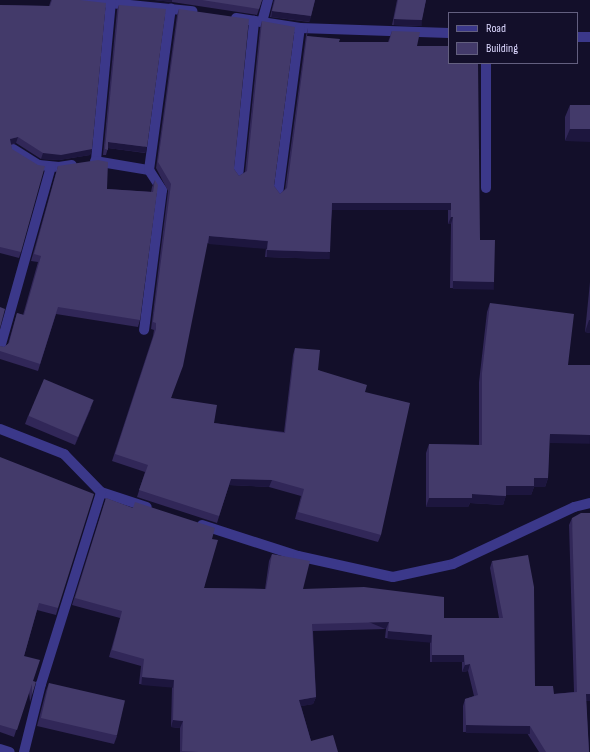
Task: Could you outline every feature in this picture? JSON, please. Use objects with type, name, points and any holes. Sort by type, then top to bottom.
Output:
[{"type":"street","points":[[79,0],[111,1],[201,13]]},
{"type":"street","points":[[238,177],[258,22],[268,0]]},
{"type":"street","points":[[96,160],[111,1]]},
{"type":"street","points":[[144,330],[162,190],[149,170],[171,8]]},
{"type":"street","points":[[224,16],[300,28],[448,33]]},
{"type":"street","points":[[278,194],[300,28]]},
{"type":"street","points":[[578,37],[590,37]]},
{"type":"street","points":[[486,64],[486,188]]},
{"type":"street","points":[[13,149],[39,166],[51,167],[96,160],[149,170]]},
{"type":"street","points":[[0,348],[51,167]]},
{"type":"street","points":[[0,429],[64,454],[101,492],[154,509]]},
{"type":"street","points":[[24,752],[41,684],[101,492]]},
{"type":"street","points":[[192,522],[298,556],[393,578],[453,564],[574,507],[590,503]]},
{"type":"street","points":[[0,749],[10,752]]},
{"type":"building","points":[[52,0],[80,0],[106,3],[92,149],[61,155],[43,153],[18,137],[10,139],[12,149],[38,165],[45,166],[21,252],[0,247],[0,5],[50,6]]},
{"type":"building","points":[[202,0],[262,0],[259,9]]},
{"type":"building","points":[[275,0],[315,0],[311,16],[272,11]]},
{"type":"building","points":[[398,0],[426,0],[422,20],[394,19]]},
{"type":"building","points":[[119,5],[166,9],[147,147],[108,142],[108,150],[105,149]]},
{"type":"building","points":[[179,9],[249,19],[234,169],[239,176],[247,171],[262,21],[295,27],[274,186],[280,194],[287,188],[308,28],[307,36],[340,39],[339,42],[389,42],[392,31],[420,32],[417,46],[448,46],[448,64],[478,64],[480,240],[495,240],[494,282],[453,281],[453,217],[451,217],[451,203],[332,203],[330,252],[267,250],[268,241],[209,236],[183,366],[171,398],[217,405],[214,423],[285,433],[295,348],[320,350],[318,370],[367,385],[365,392],[410,403],[381,535],[298,512],[304,489],[272,480],[231,479],[219,516],[139,490],[148,465],[115,454],[156,329],[156,323],[153,322],[171,184],[158,162]]},
{"type":"building","points":[[570,105],[590,105],[590,129],[570,129]]},
{"type":"building","points":[[98,160],[108,162],[107,189],[153,192],[155,180],[158,185],[140,320],[58,307],[40,364],[0,351],[0,346],[4,347],[9,343],[17,313],[24,315],[41,256],[34,254],[58,166]]},
{"type":"building","points":[[490,303],[574,314],[568,365],[590,365],[590,435],[550,434],[548,478],[534,478],[534,486],[506,486],[506,496],[472,494],[472,498],[429,498],[429,444],[482,445],[482,373]]},
{"type":"building","points":[[0,307],[5,309],[0,328]]},
{"type":"building","points":[[44,379],[94,400],[78,437],[28,416]]},
{"type":"building","points":[[0,457],[94,494],[58,608],[39,603],[24,656],[40,660],[33,681],[36,682],[32,695],[32,684],[17,730],[0,725]]},
{"type":"building","points":[[106,498],[133,508],[135,502],[215,528],[212,539],[218,540],[204,588],[266,589],[272,554],[310,561],[303,589],[364,587],[444,597],[444,618],[503,618],[492,561],[528,555],[534,587],[535,686],[553,686],[554,694],[577,692],[572,518],[581,513],[590,513],[590,694],[586,694],[589,752],[546,752],[530,726],[466,725],[465,699],[478,695],[470,664],[465,665],[464,655],[432,655],[432,635],[388,631],[389,622],[312,624],[316,697],[299,700],[311,741],[333,735],[338,752],[182,751],[183,721],[173,720],[174,680],[142,677],[144,659],[112,650],[122,611],[75,598]]},
{"type":"building","points":[[49,683],[125,701],[117,736],[41,718]]}]
